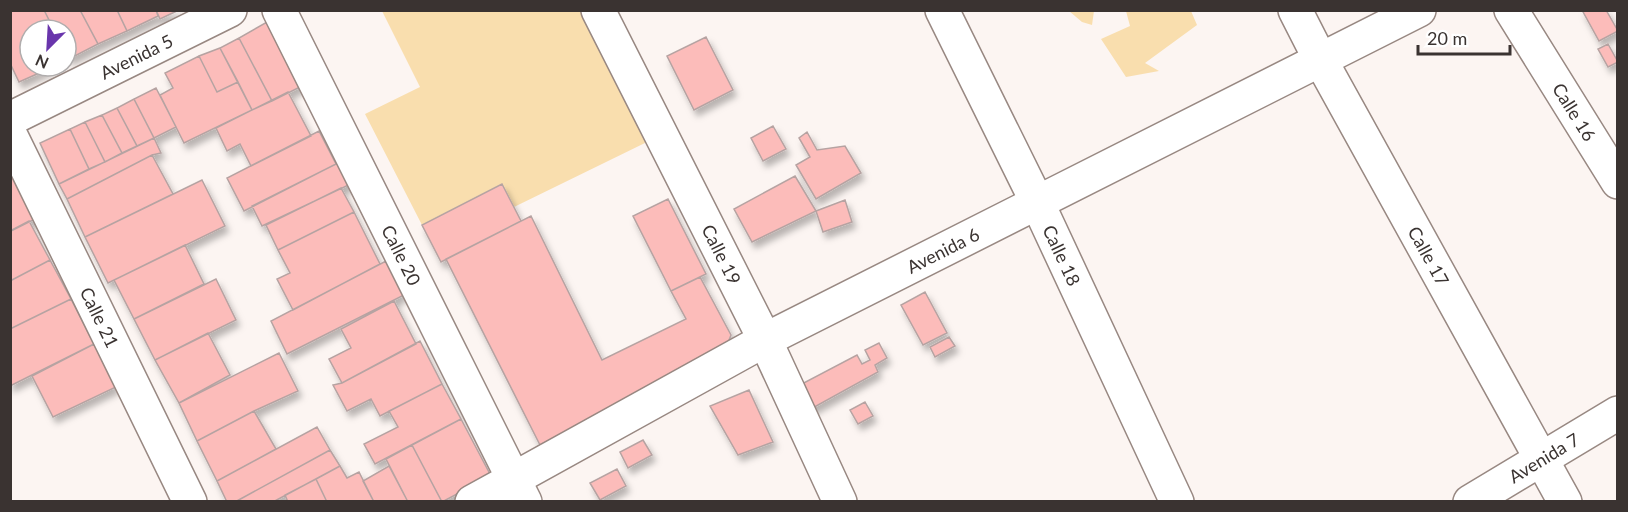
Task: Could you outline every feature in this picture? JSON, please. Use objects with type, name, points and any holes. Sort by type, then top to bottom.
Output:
[{"type":"street","name":"Avenida 5","points":[[10,119],[230,10]]},
{"type":"street","name":"Calle 20","points":[[279,10],[520,491]]},
{"type":"street","name":"Calle 19","points":[[598,10],[765,340],[840,501]]},
{"type":"street","name":"Calle 18","points":[[942,10],[1038,204],[1177,501]]},
{"type":"street","name":"Calle 17","points":[[1295,10],[1565,501]]},
{"type":"street","name":"Avenida 6","points":[[472,501],[520,491],[765,340],[1419,10]]},
{"type":"street","name":"Calle 16","points":[[1511,10],[1617,182]]},
{"type":"street","name":"Calle 21","points":[[10,134],[190,501]]},
{"type":"street","name":"Avenida 7","points":[[1470,501],[1617,413]]},
{"type":"shaded area","points":[[382,11],[581,11],[647,142],[514,207],[502,184],[422,225],[365,114],[420,87]]},
{"type":"shaded area","points":[[1069,11],[1094,11],[1092,25],[1082,22]]},
{"type":"shaded area","points":[[1126,11],[1191,11],[1197,25],[1145,63],[1159,71],[1126,77],[1101,39],[1130,26]]},
{"type":"building","points":[[10,10],[44,10],[48,18],[18,18],[18,78],[28,78],[19,82],[10,63]]},
{"type":"building","points":[[44,10],[80,10],[98,44],[78,54],[78,18],[48,18]]},
{"type":"building","points":[[80,10],[117,10],[127,31],[98,44]]},
{"type":"building","points":[[117,10],[156,10],[158,16],[127,31]]},
{"type":"building","points":[[156,10],[179,10],[160,19]]},
{"type":"building","points":[[1582,10],[1606,10],[1618,31],[1599,41]]},
{"type":"building","points":[[267,22],[302,86],[272,101],[239,38]]},
{"type":"building","points":[[706,37],[733,90],[694,110],[667,56]]},
{"type":"building","points":[[239,38],[272,101],[252,110],[220,48]]},
{"type":"building","points":[[1608,44],[1618,62],[1608,67],[1598,49]]},
{"type":"building","points":[[220,48],[238,82],[217,92],[199,56]]},
{"type":"building","points":[[199,56],[217,92],[238,82],[252,110],[184,143],[160,95],[173,88],[165,73]]},
{"type":"building","points":[[156,88],[176,127],[154,138],[134,99]]},
{"type":"building","points":[[288,92],[311,136],[251,166],[240,144],[227,151],[216,128]]},
{"type":"building","points":[[134,99],[154,138],[137,146],[117,108]]},
{"type":"building","points":[[117,108],[137,146],[122,153],[102,115]]},
{"type":"building","points":[[102,115],[122,153],[105,162],[85,122]]},
{"type":"building","points":[[85,122],[105,162],[89,169],[70,129]]},
{"type":"building","points":[[773,126],[786,149],[763,161],[751,138]]},
{"type":"building","points":[[70,129],[89,169],[59,184],[40,143]]},
{"type":"building","points":[[319,131],[336,164],[244,211],[227,178]]},
{"type":"building","points":[[807,132],[817,150],[845,146],[861,173],[816,199],[796,165],[810,157],[799,138]]},
{"type":"building","points":[[154,138],[161,153],[152,155],[67,199],[59,184]]},
{"type":"building","points":[[152,155],[173,194],[85,237],[67,199]]},
{"type":"building","points":[[344,160],[355,182],[262,226],[252,206]]},
{"type":"building","points":[[10,170],[35,219],[11,231]]},
{"type":"building","points":[[795,176],[816,211],[752,242],[734,209]]},
{"type":"building","points":[[202,180],[225,226],[108,283],[85,237]]},
{"type":"building","points":[[502,184],[521,221],[441,262],[422,225]]},
{"type":"building","points":[[341,188],[354,212],[278,250],[266,225]]},
{"type":"building","points":[[668,199],[706,274],[671,291],[633,216]]},
{"type":"building","points":[[845,200],[852,222],[823,232],[816,211]]},
{"type":"building","points":[[354,212],[380,264],[293,310],[277,279],[290,273],[278,250]]},
{"type":"building","points":[[531,216],[602,360],[686,319],[671,291],[700,277],[731,335],[724,353],[540,445],[446,259]]},
{"type":"building","points":[[29,221],[50,260],[10,281],[10,231]]},
{"type":"building","points":[[185,245],[204,284],[134,319],[114,280]]},
{"type":"building","points":[[50,260],[71,299],[10,329],[10,281]]},
{"type":"building","points":[[386,261],[404,295],[287,354],[271,321]]},
{"type":"building","points":[[216,279],[236,320],[155,360],[134,319]]},
{"type":"building","points":[[925,292],[947,333],[923,345],[901,305]]},
{"type":"building","points":[[71,299],[94,344],[10,386],[10,329]]},
{"type":"building","points":[[394,301],[416,344],[342,383],[329,359],[351,348],[341,329]]},
{"type":"building","points":[[208,333],[230,375],[179,403],[155,360]]},
{"type":"building","points":[[949,337],[955,346],[935,357],[930,347]]},
{"type":"building","points":[[420,341],[442,384],[380,416],[371,399],[347,411],[333,385],[342,383]]},
{"type":"building","points":[[879,343],[887,358],[875,365],[878,372],[809,410],[796,387],[857,355],[862,364],[870,360],[865,350]]},
{"type":"building","points":[[94,344],[116,387],[53,417],[32,376]]},
{"type":"building","points":[[279,353],[298,391],[197,441],[179,403]]},
{"type":"building","points":[[442,384],[461,419],[375,464],[364,444],[398,427],[389,411]]},
{"type":"building","points":[[749,390],[773,442],[738,455],[710,406]]},
{"type":"building","points":[[865,402],[873,416],[858,424],[850,410]]},
{"type":"building","points":[[254,411],[276,449],[217,481],[197,441]]},
{"type":"building","points":[[461,419],[491,476],[442,502],[412,445]]},
{"type":"building","points":[[317,427],[330,450],[235,502],[227,502],[217,481]]},
{"type":"building","points":[[643,440],[652,455],[628,468],[620,452]]},
{"type":"building","points":[[412,445],[442,502],[408,502],[386,459]]},
{"type":"building","points":[[330,450],[340,466],[273,502],[235,502]]},
{"type":"building","points":[[340,466],[347,478],[359,472],[374,502],[327,502],[316,479]]},
{"type":"building","points":[[389,466],[408,502],[374,502],[363,481]]},
{"type":"building","points":[[617,469],[626,486],[600,500],[590,483]]},
{"type":"building","points":[[316,479],[327,502],[288,502],[285,495]]}]
